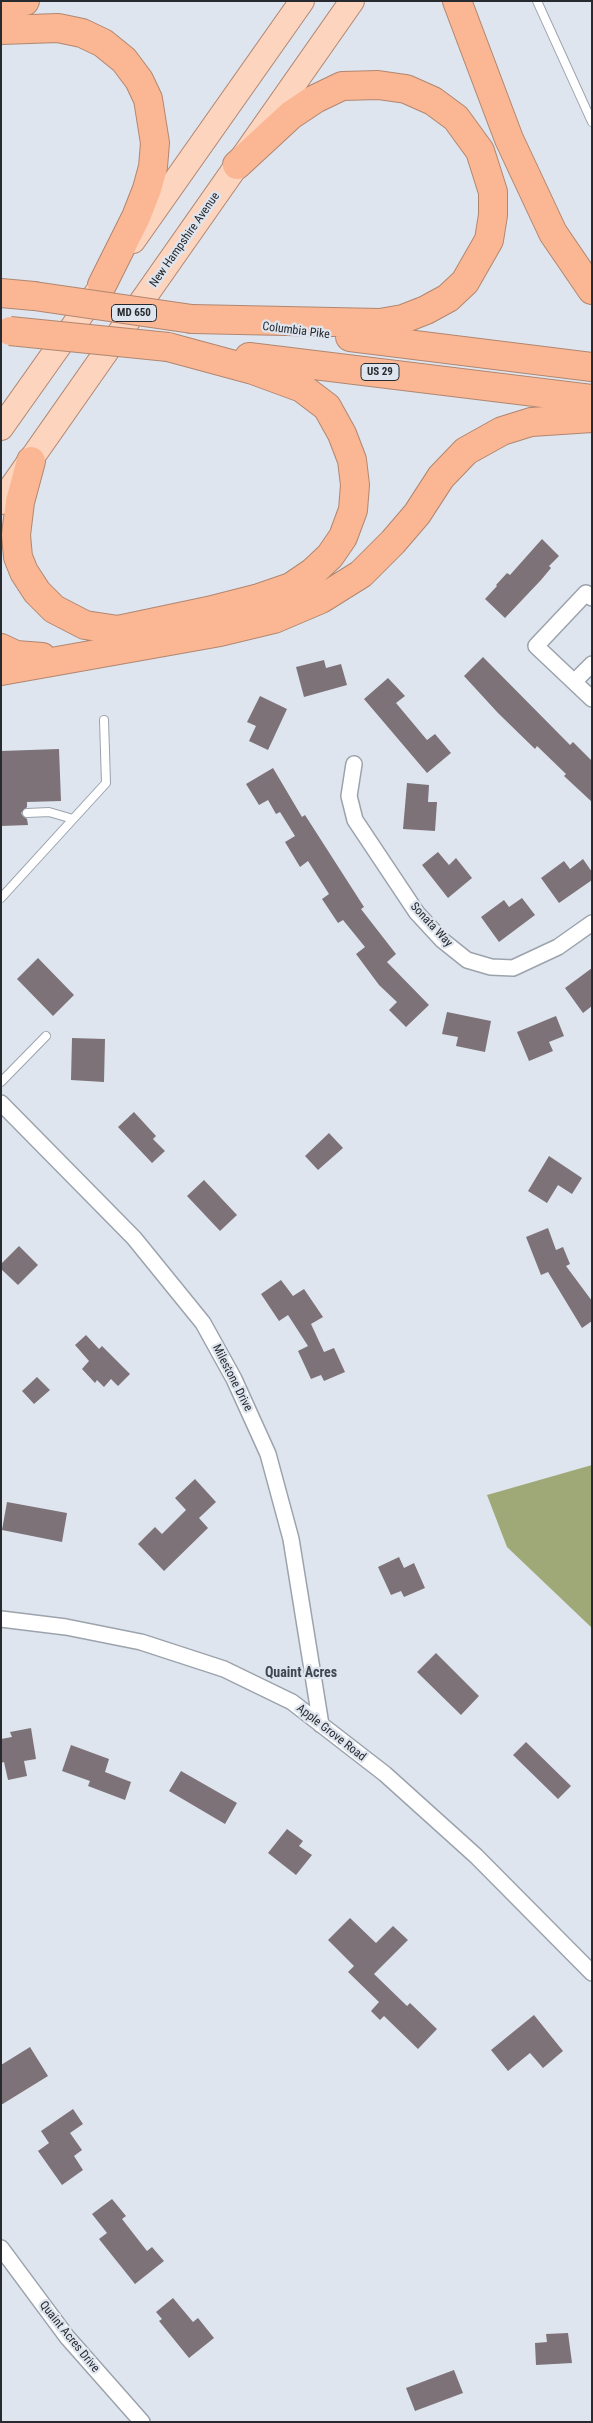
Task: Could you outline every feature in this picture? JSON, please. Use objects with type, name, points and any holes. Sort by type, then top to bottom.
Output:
[{"type":"highway","points":[[1,6],[25,1]]},
{"type":"highway","points":[[457,1],[509,139],[553,233],[592,290]]},
{"type":"highway","points":[[1,30],[58,28],[82,33],[103,43],[124,60],[139,80],[148,99],[155,143],[148,189],[102,285]]},
{"type":"highway","points":[[192,319],[380,323],[403,319],[426,310],[448,298],[465,282],[489,240],[493,215],[493,192],[480,151],[456,118],[432,101],[406,89],[378,85],[342,86],[314,99],[291,115],[238,165]]},
{"type":"highway","name":"Columbia Pike","points":[[2,293],[192,319],[592,367]]},
{"type":"highway","name":"US 29","points":[[5,330],[168,346],[592,399]]},
{"type":"highway","points":[[31,461],[20,502],[16,535],[18,557],[24,572],[37,592],[54,609],[85,625],[118,630],[208,611],[259,598],[291,586],[313,572],[330,556],[343,537],[353,510],[355,485],[352,460],[327,407],[302,388],[253,370],[168,346]]},
{"type":"highway","points":[[1,671],[220,632],[274,619],[321,599],[361,574],[394,542],[417,514],[441,477],[466,451],[502,431],[530,422],[592,418]]},
{"type":"highway","points":[[1,648],[16,655],[64,659]]},
{"type":"main road","points":[[1,428],[302,1]]},
{"type":"main road","name":"New Hampshire Avenue","points":[[1,502],[349,4]]},
{"type":"street","points":[[592,598],[586,593],[536,646],[592,699]]},
{"type":"street","points":[[574,682],[592,664]]},
{"type":"street","name":"Sonata Way","points":[[354,764],[349,796],[356,820],[417,913],[442,940],[467,960],[492,967],[513,968],[558,947],[592,923]]},
{"type":"street","name":"Milestone Drive","points":[[1,1103],[134,1238],[203,1323],[234,1379],[268,1454],[291,1539],[321,1725]]},
{"type":"street","name":"Apple Grove Road","points":[[1,1619],[66,1627],[141,1642],[224,1669],[292,1702],[384,1774],[476,1856],[592,1973]]},
{"type":"street","name":"Quaint Acres Drive","points":[[1,2248],[67,2337],[142,2422]]},
{"type":"lane","points":[[538,1],[592,122]]},
{"type":"lane","points":[[1,898],[106,783],[104,720]]},
{"type":"lane","points":[[27,812],[49,812],[73,819]]},
{"type":"lane","points":[[1,1082],[46,1036]]},
{"type":"green space","points":[[592,1465],[592,1628],[507,1547],[487,1495]]},
{"type":"building","points":[[542,539],[559,556],[549,566],[551,568],[541,580],[505,618],[485,599],[507,573],[510,575]]},
{"type":"building","points":[[483,657],[570,745],[573,742],[592,761],[592,802],[564,776],[566,774],[537,746],[535,749],[498,713],[464,676]]},
{"type":"building","points":[[324,660],[326,668],[341,664],[347,685],[304,697],[296,667]]},
{"type":"building","points":[[388,678],[405,696],[396,703],[427,740],[435,734],[451,753],[427,773],[364,699]]},
{"type":"building","points":[[260,696],[287,709],[268,750],[249,741],[256,726],[247,722]]},
{"type":"building","points":[[59,749],[61,801],[27,802],[27,807],[21,813],[27,819],[28,825],[1,826],[1,751]]},
{"type":"building","points":[[273,768],[302,817],[305,815],[364,907],[361,909],[396,954],[387,962],[429,1005],[406,1027],[389,1010],[397,1002],[379,985],[356,954],[365,947],[343,920],[338,923],[322,899],[329,894],[308,861],[300,867],[285,842],[295,836],[280,812],[276,814],[268,800],[259,805],[246,784]]},
{"type":"building","points":[[407,783],[429,785],[428,802],[437,802],[435,831],[403,829]]},
{"type":"building","points":[[438,852],[449,865],[456,858],[472,878],[448,898],[422,865]]},
{"type":"building","points":[[583,859],[592,872],[592,880],[559,903],[541,878],[564,861],[570,869]]},
{"type":"building","points":[[522,898],[535,915],[499,942],[481,917],[504,900],[509,907]]},
{"type":"building","points":[[38,958],[74,995],[53,1016],[17,979]]},
{"type":"building","points":[[592,968],[592,1006],[583,1013],[565,988]]},
{"type":"building","points":[[447,1012],[491,1021],[485,1052],[456,1046],[458,1037],[442,1034]]},
{"type":"building","points":[[556,1016],[564,1036],[549,1042],[553,1051],[529,1061],[517,1032]]},
{"type":"building","points":[[72,1038],[105,1039],[104,1082],[71,1080]]},
{"type":"building","points":[[134,1112],[156,1136],[153,1139],[165,1151],[152,1163],[118,1127]]},
{"type":"building","points":[[329,1133],[343,1148],[318,1170],[305,1156]]},
{"type":"building","points":[[549,1156],[582,1178],[572,1194],[558,1185],[547,1203],[528,1191]]},
{"type":"building","points":[[204,1180],[237,1215],[220,1231],[187,1196]]},
{"type":"building","points":[[548,1228],[556,1250],[563,1247],[570,1264],[566,1266],[592,1301],[592,1321],[582,1328],[548,1272],[541,1275],[526,1237]]},
{"type":"building","points":[[19,1246],[38,1265],[18,1285],[1,1269],[1,1264]]},
{"type":"building","points":[[281,1280],[293,1296],[304,1289],[323,1317],[311,1324],[324,1352],[334,1348],[345,1372],[324,1381],[321,1375],[311,1379],[298,1351],[308,1346],[288,1315],[279,1321],[261,1294]]},
{"type":"building","points":[[86,1335],[99,1349],[102,1346],[130,1374],[118,1386],[111,1379],[104,1387],[97,1380],[95,1383],[82,1369],[89,1361],[75,1345]]},
{"type":"building","points":[[37,1377],[50,1390],[34,1404],[22,1391]]},
{"type":"building","points":[[195,1479],[216,1502],[199,1518],[208,1528],[164,1571],[138,1544],[155,1527],[162,1534],[186,1510],[175,1498]]},
{"type":"building","points":[[7,1502],[67,1513],[62,1542],[2,1530]]},
{"type":"building","points":[[399,1557],[404,1568],[414,1563],[425,1588],[404,1597],[401,1591],[391,1595],[378,1567]]},
{"type":"building","points":[[436,1653],[479,1696],[461,1715],[417,1672]]},
{"type":"building","points":[[31,1728],[36,1759],[24,1761],[27,1776],[8,1780],[4,1762],[1,1763],[1,1739],[12,1737],[10,1732]]},
{"type":"building","points":[[526,1742],[571,1786],[558,1799],[513,1755]]},
{"type":"building","points":[[71,1745],[109,1759],[105,1772],[131,1782],[125,1800],[88,1786],[90,1781],[62,1771]]},
{"type":"building","points":[[181,1771],[237,1803],[225,1824],[169,1791]]},
{"type":"building","points":[[287,1829],[303,1841],[299,1846],[312,1855],[296,1875],[268,1853]]},
{"type":"building","points":[[350,1918],[376,1943],[393,1926],[408,1940],[374,1974],[407,2006],[410,2003],[437,2029],[418,2049],[384,2016],[380,2020],[371,2011],[379,2002],[348,1972],[354,1966],[328,1940]]},
{"type":"building","points":[[534,2015],[563,2051],[543,2068],[530,2053],[508,2071],[491,2050]]},
{"type":"building","points":[[30,2047],[48,2076],[1,2105],[1,2065]]},
{"type":"building","points":[[73,2109],[83,2124],[70,2133],[82,2150],[74,2156],[83,2170],[62,2185],[38,2151],[49,2143],[41,2131]]},
{"type":"building","points":[[112,2199],[126,2216],[122,2219],[147,2251],[152,2247],[164,2261],[135,2284],[99,2239],[107,2233],[92,2214]]},
{"type":"building","points":[[173,2298],[193,2322],[198,2318],[214,2338],[189,2358],[159,2321],[162,2319],[156,2312]]},
{"type":"building","points":[[568,2333],[572,2363],[536,2365],[535,2343],[547,2342],[546,2334]]},
{"type":"building","points":[[454,2370],[463,2393],[415,2411],[406,2388]]},
{"type":"district","name":"Quaint Acres","points":[[301,1673]]}]
